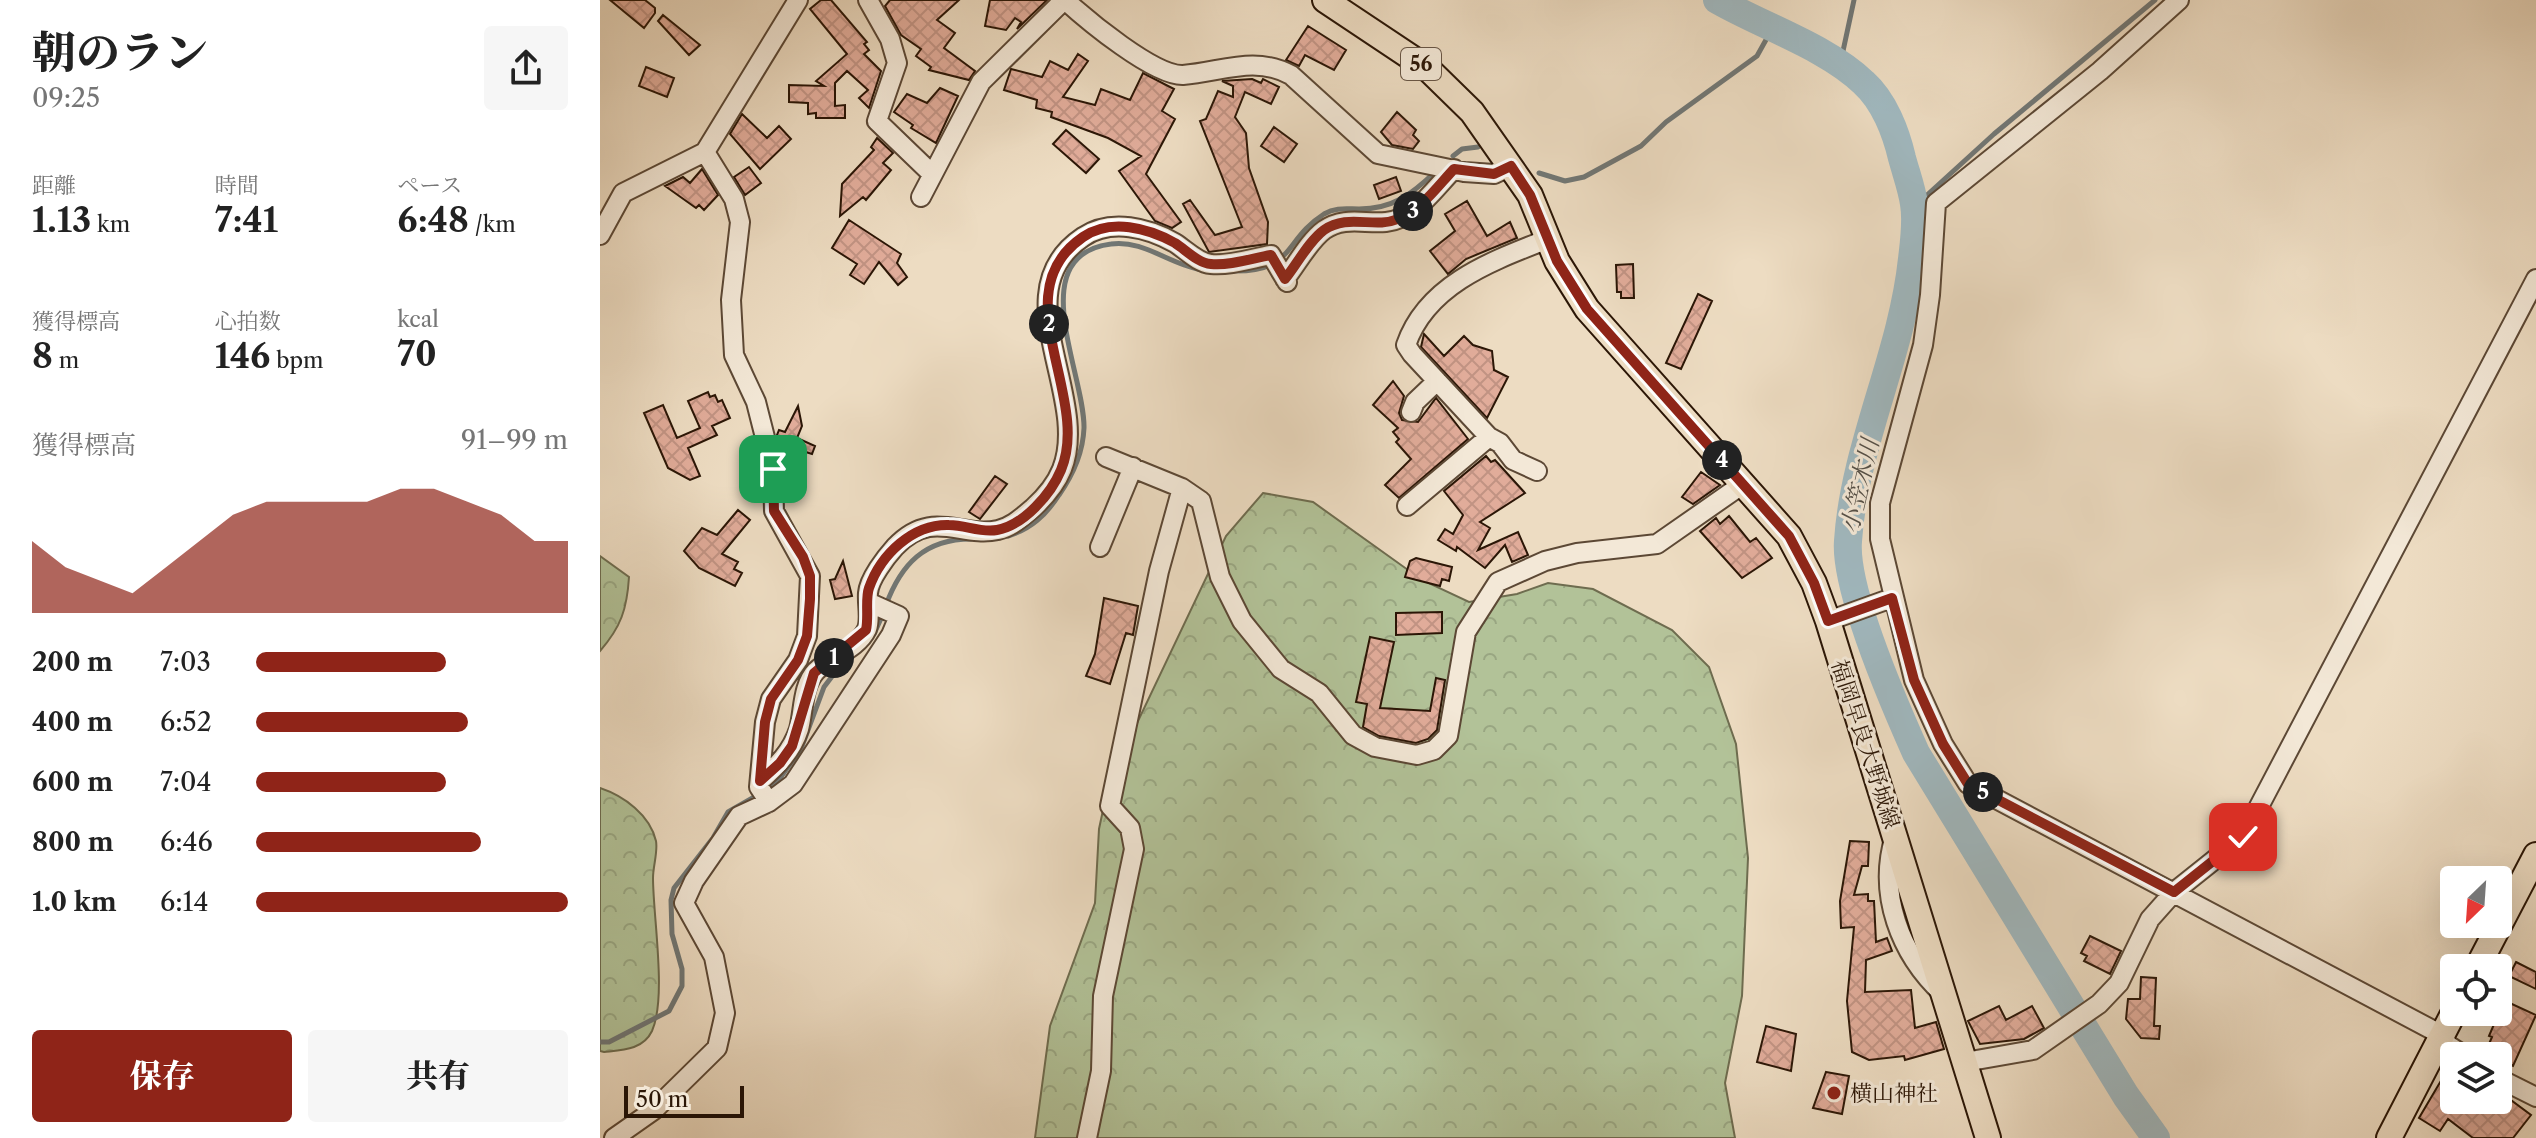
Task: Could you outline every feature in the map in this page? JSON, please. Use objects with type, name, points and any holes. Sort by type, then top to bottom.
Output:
[{"type":"main road","name":"福岡早良大野城線","points":[[1325,0],[1427,68],[1472,112],[1530,195],[1557,261],[1587,309],[1789,536],[1814,583],[1828,621],[1988,1138]]},
{"type":"main road","points":[[2484,954],[2536,855]]},
{"type":"main road","points":[[2389,1138],[2447,1026]]},
{"type":"street","points":[[600,235],[623,193],[705,152],[798,0]]},
{"type":"street","points":[[868,0],[890,39],[897,63],[877,121],[932,174]]},
{"type":"street","points":[[921,197],[981,82],[1064,0],[1158,68],[1180,75],[1258,63],[1276,67],[1291,75],[1378,154],[1494,174],[1511,166]]},
{"type":"street","points":[[2179,0],[2100,71],[1936,203],[1930,295],[1923,345],[1880,503],[1880,539],[1892,598],[1914,680],[1943,744],[1968,784],[2442,1035],[2446,1042]]},
{"type":"street","points":[[705,152],[734,199],[740,222],[731,300],[734,355],[756,402],[773,469],[774,511],[810,576],[807,636],[798,660],[771,699],[765,722],[763,790]]},
{"type":"street","points":[[614,1138],[654,1110],[717,1048],[725,1013],[714,957],[684,903],[694,881],[792,746],[814,673],[866,630],[872,603],[868,590],[882,565],[896,546],[912,534],[950,525],[983,531],[999,530],[1015,524],[1053,487],[1063,468],[1069,437],[1045,303],[1058,262],[1071,247],[1085,235],[1127,226],[1149,231],[1210,264],[1271,255],[1285,278],[1323,231],[1348,220],[1387,222],[1398,219],[1415,210],[1454,169]]},
{"type":"street","points":[[1537,471],[1513,460],[1500,443],[1489,437],[1406,345],[1413,323],[1429,303],[1456,282],[1548,239]]},
{"type":"street","points":[[1965,1062],[2033,1050],[2099,1004],[2119,983],[2150,919],[2174,892],[2243,837],[2536,279]]},
{"type":"street","points":[[1411,412],[1415,402],[1437,381]]},
{"type":"street","points":[[1407,506],[1489,437]]},
{"type":"street","points":[[1106,457],[1182,488],[1201,501],[1220,577],[1242,621],[1281,669],[1319,693],[1353,735],[1375,747],[1417,755],[1434,750],[1448,736],[1466,632],[1498,582],[1545,561],[1577,553],[1657,544],[1743,484]]},
{"type":"street","points":[[1100,547],[1133,467]]},
{"type":"street","points":[[1087,1138],[1101,1071],[1103,996],[1134,849],[1130,828],[1110,806],[1159,571],[1182,488]]},
{"type":"street","points":[[1828,621],[1892,598]]},
{"type":"street","points":[[763,790],[793,784],[891,635],[899,616],[872,603]]},
{"type":"street","points":[[2512,1085],[2536,1097]]},
{"type":"green space","points":[[1263,493],[1313,502],[1422,580],[1469,602],[1517,594],[1548,583],[1593,589],[1672,630],[1709,667],[1736,744],[1748,858],[1742,996],[1725,1083],[1735,1138],[1035,1138],[1050,1026],[1095,903],[1099,829],[1109,782],[1226,536]]},
{"type":"green space","points":[[600,556],[629,577],[622,617],[600,651]]},
{"type":"green space","points":[[600,788],[635,808],[648,823],[656,841],[653,878],[659,978],[656,1016],[648,1037],[631,1048],[604,1052],[600,1051]]},
{"type":"building","points":[[610,0],[645,0],[655,8],[655,13],[644,28]]},
{"type":"building","points":[[821,0],[831,0],[867,42],[864,44],[869,50],[864,54],[881,71],[869,108],[859,98],[868,90],[847,71],[835,83],[835,106],[845,105],[845,118],[816,118],[816,113],[808,114],[808,103],[789,102],[789,85],[824,86],[816,81],[847,54],[810,9]]},
{"type":"building","points":[[890,0],[959,0],[937,20],[955,33],[944,48],[975,71],[969,80],[929,70],[931,67],[916,56],[921,49],[901,35],[885,6]]},
{"type":"building","points":[[990,0],[1047,0],[1017,29],[1021,22],[1015,18],[1006,30],[985,26]]},
{"type":"building","points":[[663,15],[700,45],[689,55],[658,21]]},
{"type":"building","points":[[1308,26],[1346,50],[1334,70],[1305,55],[1299,66],[1286,60]]},
{"type":"building","points":[[1078,54],[1088,61],[1063,97],[1095,105],[1101,89],[1130,100],[1143,73],[1174,89],[1162,111],[1175,119],[1146,174],[1181,222],[1172,228],[1155,221],[1119,171],[1141,156],[1108,138],[1051,117],[1052,112],[1036,108],[1037,100],[1004,90],[1011,69],[1042,77],[1050,61],[1068,70]]},
{"type":"building","points":[[646,67],[674,78],[667,97],[639,86]]},
{"type":"building","points":[[1252,79],[1261,83],[1263,79],[1279,87],[1271,104],[1245,92],[1235,117],[1246,133],[1249,168],[1268,222],[1267,244],[1209,252],[1183,204],[1190,200],[1215,235],[1242,227],[1200,121],[1206,119],[1218,91],[1233,97],[1233,86],[1222,81]]},
{"type":"building","points":[[940,88],[958,96],[936,143],[911,128],[913,125],[894,112],[907,94],[927,103]]},
{"type":"building","points":[[1397,112],[1416,130],[1413,135],[1419,141],[1413,149],[1392,145],[1381,132]]},
{"type":"building","points":[[742,114],[767,138],[779,126],[791,139],[760,169],[730,134]]},
{"type":"building","points":[[1274,127],[1297,144],[1284,162],[1261,146]]},
{"type":"building","points":[[1066,130],[1099,159],[1086,173],[1053,144]]},
{"type":"building","points":[[877,138],[893,153],[883,163],[891,170],[866,200],[863,197],[840,216],[842,184],[874,150],[871,147]]},
{"type":"building","points":[[749,167],[761,183],[745,195],[734,177]]},
{"type":"building","points":[[702,169],[718,195],[704,210],[699,205],[696,208],[665,186],[683,177],[690,183]]},
{"type":"building","points":[[1396,177],[1401,191],[1379,199],[1374,185]]},
{"type":"building","points":[[1467,201],[1487,236],[1510,222],[1517,238],[1466,259],[1448,274],[1430,251],[1455,231],[1445,214]]},
{"type":"building","points":[[849,220],[901,254],[897,263],[907,277],[898,285],[879,262],[864,284],[850,275],[857,264],[832,248]]},
{"type":"building","points":[[1633,264],[1634,298],[1621,298],[1621,292],[1617,292],[1616,265]]},
{"type":"building","points":[[1698,294],[1712,301],[1681,369],[1666,363]]},
{"type":"building","points":[[1424,334],[1444,356],[1464,336],[1473,345],[1492,351],[1494,370],[1508,377],[1487,418],[1421,347]]},
{"type":"building","points":[[1393,381],[1404,396],[1399,413],[1402,420],[1418,422],[1436,398],[1468,439],[1399,498],[1385,485],[1411,459],[1396,442],[1399,439],[1393,432],[1398,428],[1373,405]]},
{"type":"building","points":[[708,392],[710,397],[715,395],[718,402],[722,400],[730,418],[712,426],[717,435],[688,448],[700,476],[690,480],[668,468],[644,413],[663,405],[677,438],[700,428],[688,401]]},
{"type":"building","points":[[798,406],[802,426],[797,438],[815,446],[812,454],[790,447],[787,454],[781,451],[777,435],[779,430],[785,432]]},
{"type":"building","points":[[1486,456],[1491,462],[1495,460],[1525,493],[1480,522],[1490,528],[1478,550],[1518,532],[1528,555],[1512,562],[1505,545],[1485,568],[1457,547],[1456,551],[1438,540],[1445,529],[1453,534],[1463,515],[1444,491]]},
{"type":"building","points":[[1701,472],[1720,485],[1693,504],[1682,497]]},
{"type":"building","points":[[995,476],[1007,484],[980,519],[969,512]]},
{"type":"building","points":[[738,510],[750,520],[722,554],[738,562],[734,569],[742,573],[735,586],[699,568],[684,551],[702,528],[717,535]]},
{"type":"building","points":[[1729,516],[1750,542],[1756,538],[1772,558],[1742,578],[1700,531],[1716,518],[1720,524]]},
{"type":"building","points":[[1416,558],[1452,567],[1449,581],[1442,579],[1440,586],[1405,577],[1410,561]]},
{"type":"building","points":[[843,561],[852,596],[835,599],[830,580],[835,579]]},
{"type":"building","points":[[1104,598],[1138,606],[1133,635],[1126,633],[1110,684],[1086,676],[1095,654]]},
{"type":"building","points":[[1442,612],[1442,633],[1396,635],[1396,613]]},
{"type":"building","points":[[1370,637],[1394,642],[1380,708],[1430,711],[1436,678],[1445,680],[1437,730],[1428,739],[1416,743],[1379,736],[1363,727],[1367,704],[1356,702]]},
{"type":"building","points":[[1850,841],[1869,842],[1868,866],[1862,866],[1854,895],[1868,894],[1868,901],[1874,901],[1876,942],[1887,938],[1892,951],[1866,960],[1865,992],[1911,990],[1915,1028],[1936,1022],[1944,1049],[1905,1060],[1904,1056],[1869,1060],[1852,1052],[1847,1001],[1854,927],[1841,928],[1840,901]]},
{"type":"building","points":[[2090,936],[2121,951],[2110,974],[2084,961],[2087,956],[2081,953]]},
{"type":"building","points":[[2516,962],[2536,972],[2536,989],[2512,977]]},
{"type":"building","points":[[2141,977],[2156,978],[2154,1026],[2160,1026],[2159,1039],[2141,1038],[2126,1019],[2128,999],[2140,999]]},
{"type":"building","points":[[2512,1004],[2536,1015],[2513,1066],[2512,1042],[2490,1042],[2492,1037],[2489,1036],[2493,1026],[2512,1026]]},
{"type":"building","points":[[1999,1006],[2006,1020],[2032,1006],[2044,1028],[2024,1039],[1980,1044],[1968,1021]]},
{"type":"building","points":[[1766,1026],[1796,1034],[1791,1071],[1757,1062]]},
{"type":"building","points":[[1826,1072],[1849,1076],[1842,1114],[1813,1108]]},
{"type":"building","points":[[2440,1082],[2440,1114],[2512,1114],[2512,1101],[2531,1115],[2513,1138],[2473,1138],[2448,1119],[2440,1131],[2419,1118]]},
{"type":"waterway","name":"小笠木川","points":[[1717,0],[1832,58],[1849,70],[1878,99],[1893,128],[1913,198],[1914,239],[1899,330],[1868,435],[1852,506],[1848,541],[1854,588],[1873,648],[1916,753],[2126,1096],[2156,1138]]},
{"type":"waterway","points":[[1840,65],[1854,0]]},
{"type":"waterway","points":[[1915,206],[1994,134],[2155,0]]},
{"type":"waterway","points":[[1539,173],[1565,181],[1584,177],[1641,146],[1666,122],[1757,56],[1772,29]]},
{"type":"waterway","points":[[1453,156],[1462,149],[1478,147]]},
{"type":"waterway","points":[[1233,271],[1253,270],[1278,260],[1311,224],[1328,212],[1392,203],[1410,193],[1435,172]]},
{"type":"waterway","points":[[1008,536],[1031,525],[1049,509],[1069,480],[1082,446],[1082,405],[1064,320],[1064,293],[1069,270],[1084,253],[1111,244],[1135,245],[1203,270]]},
{"type":"waterway","points":[[886,605],[899,577],[917,557],[940,544],[971,539]]},
{"type":"waterway","points":[[874,634],[883,614]]},
{"type":"waterway","points":[[600,1042],[609,1042],[669,1011],[682,986],[682,969],[672,934],[671,900],[674,888],[713,838],[728,812],[775,785],[801,749],[824,687],[843,662]]},
{"type":"place","name":"横山神社","points":[[1834,1093]]},
{"type":"route","points":[[773,469],[774,511],[803,557],[810,576],[810,599],[807,636],[798,660],[771,699],[765,722],[760,781],[780,763],[792,746],[799,728],[805,692],[814,673],[856,642],[866,630],[868,590],[896,546],[912,534],[930,527],[950,525],[983,531],[999,530],[1015,524],[1053,487],[1063,468],[1069,437],[1045,303],[1058,262],[1085,235],[1104,228],[1127,226],[1149,231],[1210,264],[1271,255],[1285,279],[1323,231],[1348,220],[1387,222],[1398,219],[1415,210],[1454,169],[1494,174],[1511,166],[1530,195],[1557,261],[1587,309],[1789,536],[1814,583],[1828,621],[1892,598],[1914,680],[1943,744],[1968,784],[2174,892],[2243,837]]}]
